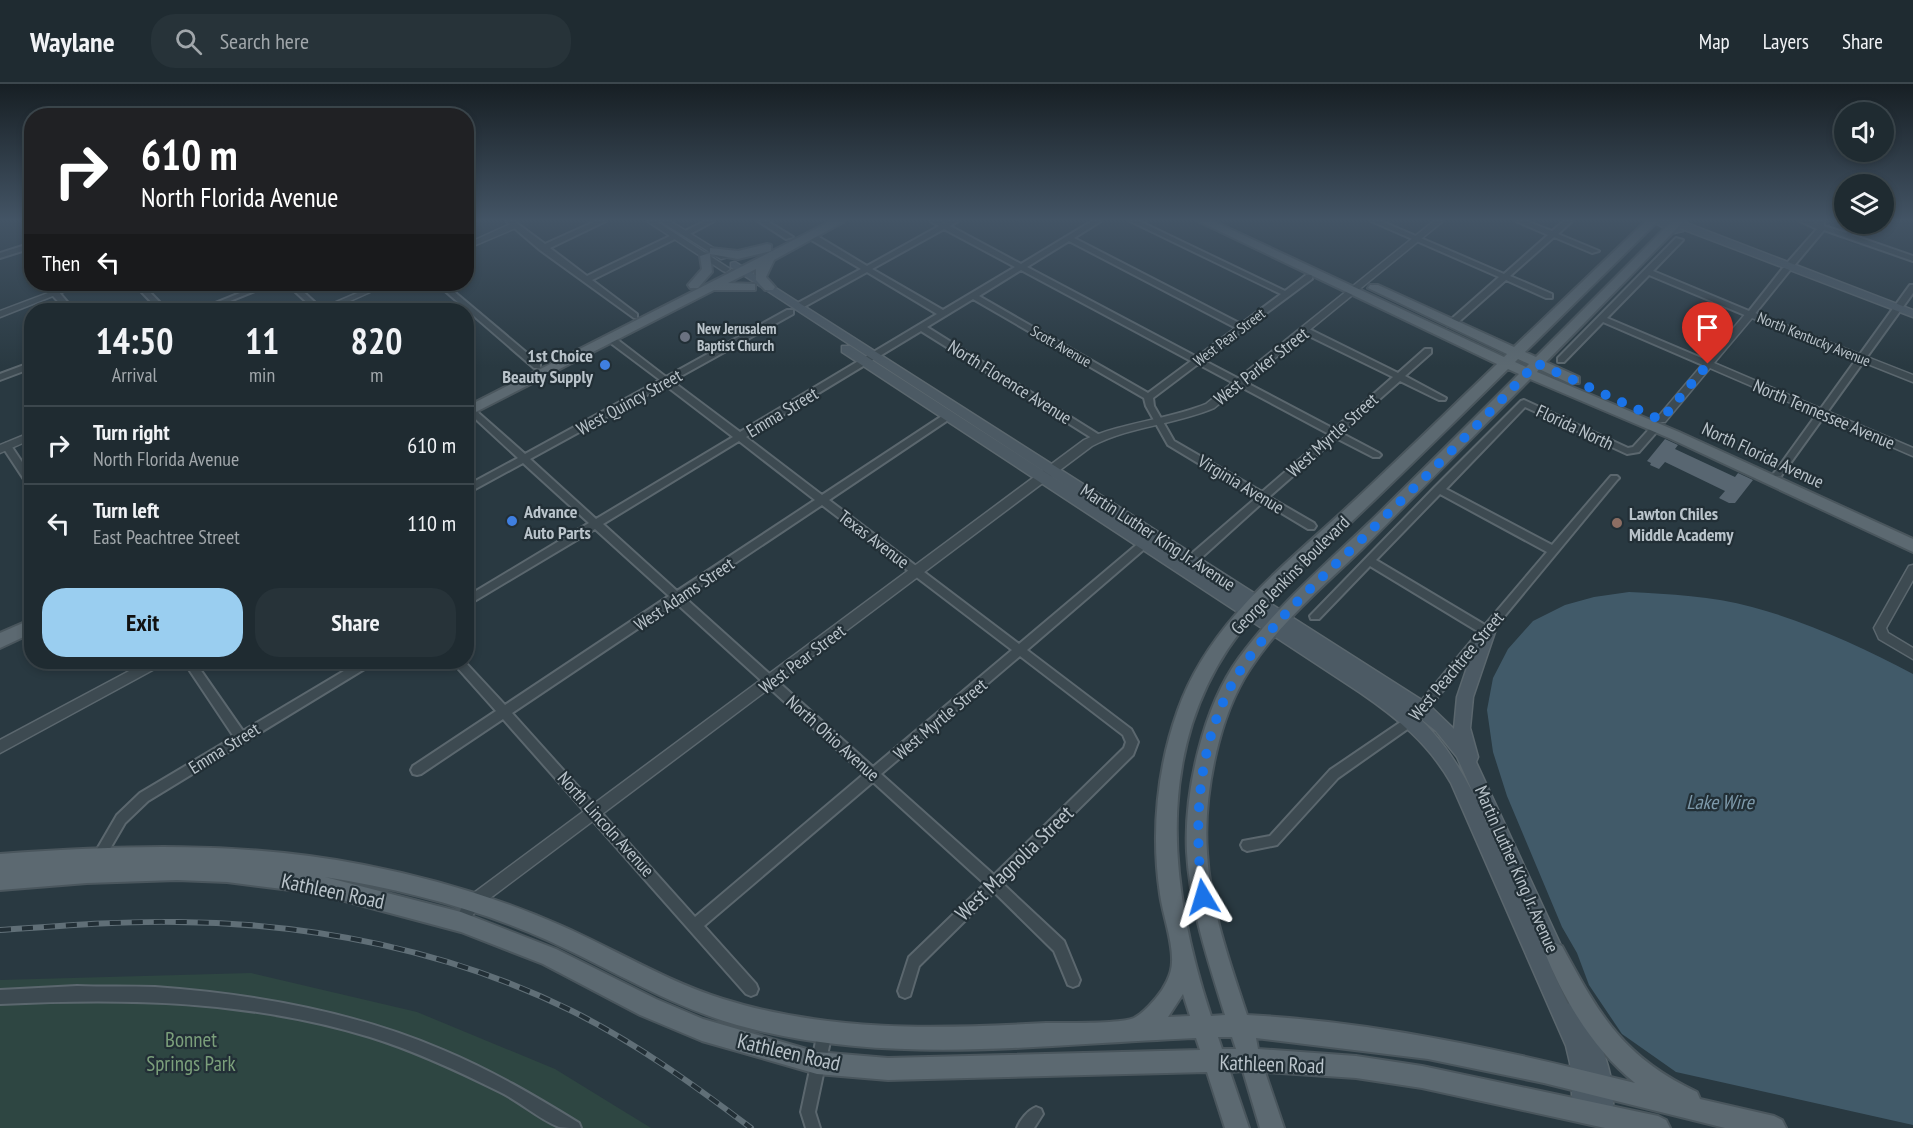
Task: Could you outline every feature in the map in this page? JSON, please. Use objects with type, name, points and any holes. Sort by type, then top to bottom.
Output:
[{"type":"main road","points":[[701,287],[708,270]]},
{"type":"main road","points":[[474,406],[521,386],[611,339],[734,270]]},
{"type":"main road","name":"Martin Luther King Jr. Avenue","points":[[734,270],[751,287],[795,309]]},
{"type":"main road","name":"Martin Luther King Jr. Avenue","points":[[734,270],[769,288],[795,309],[1417,714],[1442,726],[1463,752],[1476,777],[1555,953],[1600,1068],[1591,1084]]},
{"type":"main road","points":[[762,270],[760,277],[769,288]]},
{"type":"main road","name":"North Florida Avenue","points":[[1318,270],[1451,324],[1509,358]]},
{"type":"main road","name":"North Florida Avenue","points":[[1324,270],[1509,358],[1778,474],[1913,536]]},
{"type":"main road","name":"George Jenkins Boulevard","points":[[1237,1128],[1184,963],[1174,922],[1166,850],[1166,810],[1170,770],[1186,709],[1215,654],[1253,607],[1602,270]]},
{"type":"main road","name":"George Jenkins Boulevard","points":[[1272,1128],[1212,940],[1197,854],[1197,817],[1209,746],[1217,718],[1244,664],[1277,622],[1628,270]]},
{"type":"main road","points":[[1795,270],[1913,314]]},
{"type":"main road","points":[[474,405],[537,366],[634,316],[701,287],[734,285],[751,287]]},
{"type":"main road","name":"Martin Luther King Jr. Avenue","points":[[870,358],[948,416],[1049,473]]},
{"type":"main road","points":[[521,386],[537,372],[537,366]]},
{"type":"main road","name":"North Florida Avenue","points":[[1659,424],[1716,454],[1913,546]]},
{"type":"main road","points":[[1716,454],[1778,474]]},
{"type":"main road","points":[[0,641],[24,629]]},
{"type":"main road","points":[[1476,777],[1462,728],[1465,697],[1487,632]]},
{"type":"main road","points":[[0,653],[24,641]]},
{"type":"main road","name":"Martin Luther King Jr. Avenue","points":[[1417,714],[1458,779],[1576,1045],[1591,1084],[1593,1113]]},
{"type":"main road","name":"Kathleen Road","points":[[0,863],[100,855],[186,854],[290,862],[402,882],[472,903],[560,935],[699,1002],[749,1018],[825,1032],[884,1038],[950,1038],[1239,1026],[1381,1038],[1518,1064],[1740,1120]]},
{"type":"main road","name":"Kathleen Road","points":[[0,881],[98,873],[177,871],[227,873],[315,884],[461,921],[549,956],[648,1007],[702,1030],[817,1063],[888,1069],[1250,1060],[1356,1067],[1422,1077],[1658,1128]]},
{"type":"main road","points":[[1555,953],[1587,1014],[1628,1064],[1650,1082],[1669,1092],[1740,1120],[1774,1128]]},
{"type":"main road","points":[[1134,1031],[1154,1018],[1169,1002],[1184,963]]},
{"type":"street","points":[[572,270],[634,316]]},
{"type":"street","points":[[586,280],[607,270]]},
{"type":"street","name":"West Quincy Street","points":[[474,487],[864,270]]},
{"type":"street","points":[[870,270],[943,314]]},
{"type":"street","name":"Emma Street","points":[[474,598],[1016,270]]},
{"type":"street","points":[[1026,270],[1376,455]]},
{"type":"street","points":[[1130,270],[1241,327]]},
{"type":"street","points":[[1235,270],[1286,294]]},
{"type":"street","name":"West Parker Street","points":[[1159,421],[1202,410],[1242,382],[1378,270]]},
{"type":"street","points":[[1488,270],[1549,296]]},
{"type":"street","points":[[1451,324],[1513,270]]},
{"type":"street","points":[[1561,360],[1650,270]]},
{"type":"street","points":[[1659,424],[1786,270]]},
{"type":"street","name":"North Kentucky Avenue","points":[[1648,272],[1913,380]]},
{"type":"street","name":"West Pear Street","points":[[1148,397],[1309,277]]},
{"type":"street","points":[[1778,474],[1913,287]]},
{"type":"street","points":[[29,303],[60,291]]},
{"type":"street","points":[[146,291],[157,303]]},
{"type":"street","points":[[220,303],[250,291]]},
{"type":"street","points":[[299,291],[313,303]]},
{"type":"street","points":[[338,303],[367,291]]},
{"type":"street","points":[[449,291],[463,303]]},
{"type":"street","points":[[55,293],[64,303]]},
{"type":"street","name":"Scott Avenue","points":[[973,296],[1148,397]]},
{"type":"street","points":[[0,314],[24,305]]},
{"type":"street","points":[[474,312],[537,366]]},
{"type":"street","name":"North Tennessee Avenue","points":[[1602,319],[1913,452]]},
{"type":"street","name":"North Florence Avenue","points":[[921,327],[1098,438]]},
{"type":"street","points":[[1306,331],[1442,398]]},
{"type":"street","name":"Texas Avenue","points":[[611,339],[1021,650],[1127,732],[1132,742]]},
{"type":"street","name":"West Myrtle Street","points":[[1188,563],[1428,351]]},
{"type":"street","points":[[0,377],[24,367]]},
{"type":"street","points":[[1148,397],[1159,421]]},
{"type":"street","name":"Florida North","points":[[1438,489],[1524,403],[1627,451],[1636,450],[1659,424]]},
{"type":"street","name":"North Ohio Avenue","points":[[474,414],[993,883],[1059,946],[1073,980]]},
{"type":"street","name":"West Adams Street","points":[[417,770],[948,416]]},
{"type":"street","name":"West Pear Street","points":[[461,921],[472,903],[1049,473],[1098,438],[1137,424],[1159,421]]},
{"type":"street","name":"Virginia Avenue","points":[[1159,421],[1171,443],[1311,526]]},
{"type":"street","points":[[24,439],[3,448],[24,475]]},
{"type":"street","name":"West Peachtree Street","points":[[1247,845],[1273,841],[1334,774],[1417,714],[1614,478]]},
{"type":"street","points":[[1315,616],[1438,489],[1552,550]]},
{"type":"street","name":"West Myrtle Street","points":[[695,925],[1150,539]]},
{"type":"street","points":[[1369,561],[1487,632]]},
{"type":"street","points":[[1913,569],[1880,628],[1883,636],[1913,654]]},
{"type":"street","points":[[0,747],[143,669]]},
{"type":"street","points":[[194,669],[241,738]]},
{"type":"street","name":"Emma Street","points":[[100,855],[127,811],[144,797],[355,669]]},
{"type":"street","name":"North Lincoln Avenue","points":[[465,669],[751,989]]},
{"type":"street","name":"West Magnolia Street","points":[[905,991],[914,962],[1130,751],[1132,742]]},
{"type":"street","points":[[0,998],[76,993],[167,994],[260,1003],[297,1011],[372,1030],[445,1056],[522,1094],[574,1128]]},
{"type":"street","points":[[813,1128],[808,1112],[825,1032]]},
{"type":"street","points":[[1024,1128],[1036,1114]]},
{"type":"green space","name":"Bonnet Springs Park","points":[[251,973],[417,1012],[555,1069],[651,1128],[0,1128],[0,980]]},
{"type":"water","name":"Lake Wire","points":[[1629,592],[1706,598],[1752,607],[1834,636],[1913,674],[1913,1125],[1676,1072],[1622,1034],[1589,985],[1507,796],[1493,752],[1487,710],[1493,678],[1508,649],[1533,621],[1565,605],[1594,597]]},
{"type":"building","name":"Lawton Chiles Middle Academy","points":[[1665,439],[1678,445],[1675,449],[1735,477],[1738,473],[1753,480],[1735,503],[1729,503],[1719,498],[1725,491],[1665,462],[1659,469],[1650,465],[1651,463],[1647,461]]},
{"type":"railway","points":[[0,930],[133,922],[228,924],[330,935],[380,944],[430,957],[526,990],[596,1023],[664,1065],[751,1128]]},
{"type":"place","name":"New Jerusalem Baptist Church","points":[[685,337]]},
{"type":"place","name":"1st Choice Beauty Supply","points":[[605,365]]},
{"type":"place","name":"Advance Auto Parts","points":[[512,521]]},
{"type":"place","name":"Lawton Chiles Middle Academy","points":[[1617,523]]},
{"type":"route","points":[[1203,897],[1197,854],[1197,817],[1209,746],[1217,718],[1244,664],[1282,617],[1430,472],[1536,363],[1661,420],[1708,364]]}]
